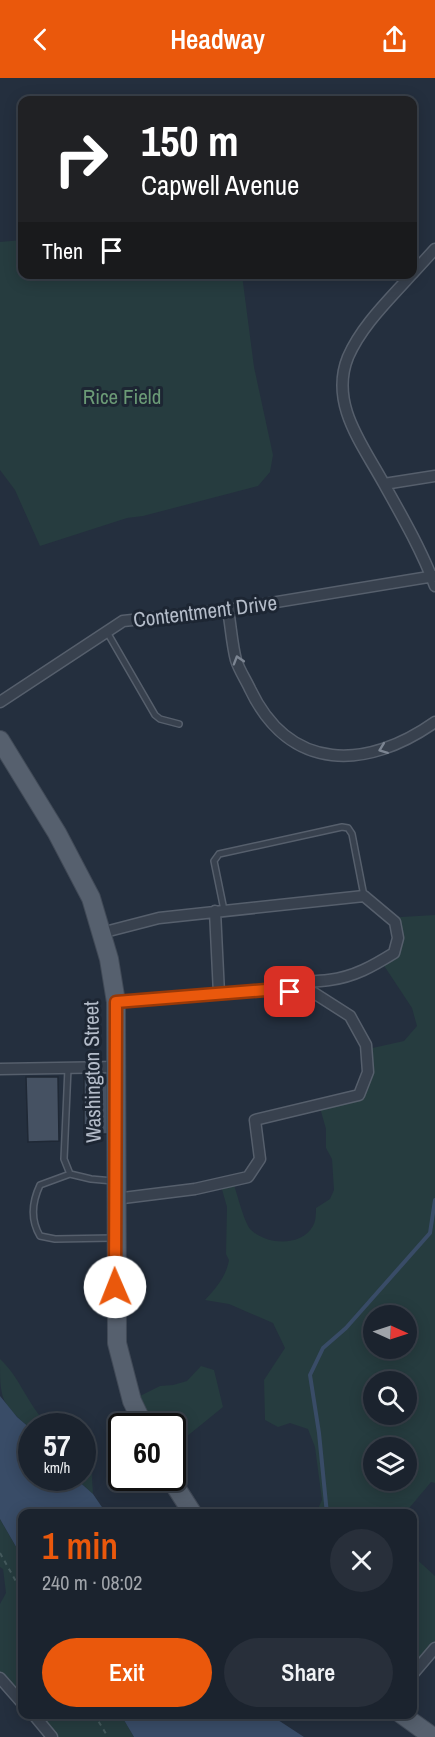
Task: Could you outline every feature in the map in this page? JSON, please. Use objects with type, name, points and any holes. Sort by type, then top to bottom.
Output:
[{"type":"main road","name":"Washington Street","points":[[0,740],[57,833],[92,898],[110,959],[116,1002],[117,1342],[132,1401],[138,1413]]},
{"type":"main road","points":[[178,1491],[190,1509]]},
{"type":"main road","points":[[406,1719],[424,1735]]},
{"type":"street","points":[[417,269],[435,249]]},
{"type":"street","points":[[407,279],[366,325],[347,358],[342,392],[351,428],[384,484],[434,580]]},
{"type":"street","points":[[384,484],[435,476]]},
{"type":"street","name":"Contentment Drive","points":[[0,702],[123,621],[228,610],[434,580]]},
{"type":"street","points":[[228,610],[236,661],[256,701],[278,732],[308,749],[340,757],[380,752],[435,722]]},
{"type":"street","points":[[101,933],[159,918],[364,896],[395,922],[398,938],[394,953],[356,975],[329,980],[279,984],[266,990]]},
{"type":"street","points":[[219,910],[219,994]]},
{"type":"street","points":[[116,1002],[266,990],[314,993],[350,1016],[366,1045],[368,1072],[359,1095],[255,1120],[260,1159],[248,1177],[195,1189],[116,1199]]},
{"type":"street","points":[[0,1068],[116,1067]]},
{"type":"street","points":[[417,1670],[435,1648]]},
{"type":"street","points":[[0,1678],[18,1698]]},
{"type":"street","points":[[37,1719],[52,1737]]},
{"type":"lane","points":[[107,632],[155,715],[160,720],[179,724]]},
{"type":"lane","points":[[219,910],[214,861],[219,854],[342,827],[348,828],[352,834],[364,896]]},
{"type":"lane","points":[[68,1068],[64,1159],[70,1174]]},
{"type":"lane","points":[[115,1238],[55,1239],[40,1236],[33,1212],[34,1197],[40,1185],[45,1182],[70,1174],[116,1181]]},
{"type":"path","points":[[0,1552],[18,1585]]},
{"type":"path","points":[[97,1719],[108,1737]]},
{"type":"green space","name":"Rice Field","points":[[18,240],[18,279],[243,279],[254,367],[273,455],[270,472],[258,486],[143,516],[127,518],[40,546],[15,490],[0,470],[0,242]]},
{"type":"green space","points":[[435,915],[435,1483],[431,1482],[408,1509],[318,1509],[322,1500],[315,1447],[308,1429],[290,1423],[278,1427],[265,1420],[264,1380],[285,1348],[273,1323],[229,1304],[205,1300],[223,1277],[229,1260],[226,1254],[227,1207],[221,1186],[233,1182],[251,1230],[274,1241],[284,1242],[300,1238],[308,1233],[314,1224],[316,1208],[330,1199],[334,1190],[332,1159],[326,1148],[326,1129],[320,1108],[360,1094],[368,1049],[404,1041],[417,1026],[412,1008],[381,961],[391,950],[393,930],[384,918]]},
{"type":"green space","points":[[0,1359],[14,1375],[38,1413],[18,1413],[18,1417],[4,1399],[0,1383]]},
{"type":"green space","points":[[201,1366],[214,1370],[223,1407],[186,1437],[186,1413],[140,1413],[134,1399],[160,1386],[187,1381]]},
{"type":"green space","points":[[0,1519],[18,1550],[18,1699],[0,1678],[0,1604],[6,1593],[3,1569],[0,1567]]},
{"type":"green space","points":[[417,1560],[435,1576],[435,1649],[417,1671]]},
{"type":"green space","points":[[35,1719],[123,1719],[134,1737],[51,1737]]},
{"type":"water","points":[[0,1396],[18,1418],[18,1491],[90,1491],[103,1509],[18,1509],[18,1550],[0,1519]]},
{"type":"water","points":[[123,1719],[277,1719],[304,1737],[134,1737]]},
{"type":"building","points":[[26,1077],[58,1077],[59,1141],[28,1142]]},
{"type":"building","points":[[84,1077],[111,1077],[111,1134],[84,1134]]},
{"type":"waterway","points":[[327,1509],[319,1433],[310,1375],[323,1348],[346,1328],[430,1233],[435,1200]]},
{"type":"route","points":[[115,1287],[116,1002],[191,998],[266,990],[290,992]]}]
